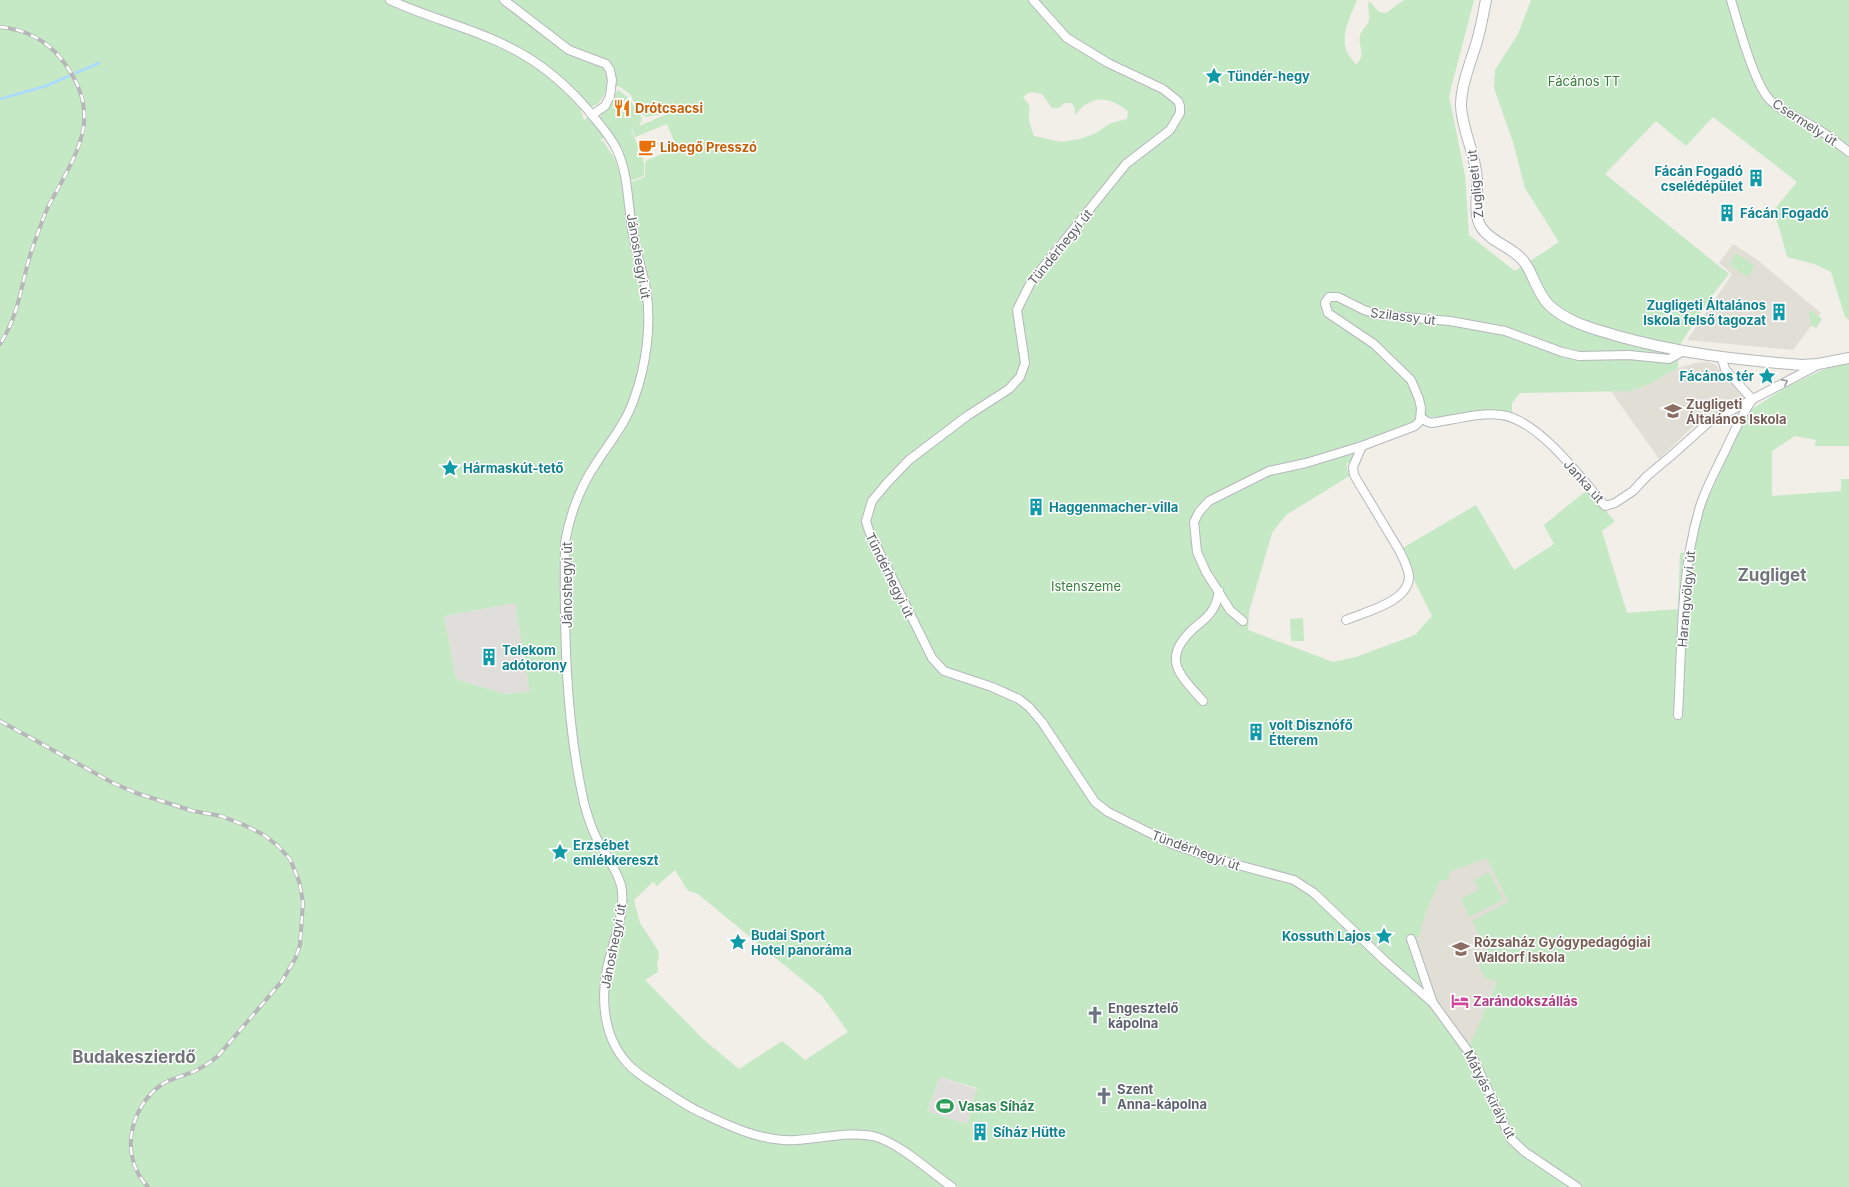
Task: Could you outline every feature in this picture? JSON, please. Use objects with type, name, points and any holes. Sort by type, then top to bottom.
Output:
[{"type":"street","name":"Jánoshegyi út","points":[[390,0],[418,13],[486,37],[524,54],[561,81],[592,114],[617,150],[627,182],[631,225],[646,291],[648,309],[646,352],[634,400],[619,430],[596,463],[578,494],[569,522],[565,542],[568,691],[578,771],[585,805],[595,835],[619,879],[622,896],[604,987],[604,1007],[609,1029],[618,1051],[634,1069],[686,1105],[713,1119],[754,1134],[780,1140],[861,1135],[873,1136],[893,1145],[952,1187]]},
{"type":"street","points":[[504,0],[569,50],[606,64],[610,70],[612,80],[610,96],[605,106],[592,114]]},
{"type":"street","name":"Tündérhegyi út","points":[[1033,0],[1067,38],[1108,63],[1163,89],[1178,101],[1180,113],[1170,130],[1134,158],[1122,170],[1030,282],[1017,310],[1025,363],[1020,377],[1009,389],[967,416],[909,460],[887,483],[872,502],[866,521],[869,531],[932,658],[944,671],[992,687],[1019,699],[1029,706],[1042,722],[1095,802],[1108,812],[1172,844],[1216,859],[1294,880],[1314,893],[1384,960],[1433,1003]]},
{"type":"street","name":"Zugligeti út","points":[[1486,0],[1478,40],[1464,86],[1462,106],[1473,152],[1477,179],[1476,206],[1480,226],[1485,233],[1516,253],[1526,263],[1536,285],[1548,304],[1566,318],[1602,332],[1650,345],[1682,352],[1721,356]]},
{"type":"street","name":"Csermely út","points":[[1731,0],[1751,63],[1768,99],[1784,112],[1800,118],[1821,131],[1849,152]]},
{"type":"street","name":"Szilassy út","points":[[1421,417],[1420,398],[1411,380],[1391,358],[1374,344],[1328,313],[1325,303],[1329,297],[1338,297],[1364,310],[1380,315],[1450,321],[1485,326],[1515,333],[1562,352],[1579,356],[1629,355],[1669,359],[1682,352]]},
{"type":"street","points":[[1818,364],[1752,399],[1725,369],[1721,356],[1795,364],[1818,364],[1849,358]]},
{"type":"street","name":"Janka út","points":[[1421,417],[1431,423],[1465,417],[1500,414],[1514,417],[1528,424],[1577,473],[1605,506],[1615,503],[1633,491],[1647,476],[1672,456],[1709,422],[1752,399]]},
{"type":"street","name":"Harangvölgyi út","points":[[1678,715],[1687,563],[1699,509],[1743,414],[1752,399]]},
{"type":"street","points":[[1243,621],[1230,610],[1220,591],[1206,572],[1197,552],[1194,522],[1199,512],[1209,501],[1269,472],[1306,463],[1362,446],[1415,426],[1419,423],[1421,417]]},
{"type":"street","points":[[1346,620],[1395,601],[1407,586],[1409,577],[1405,562],[1399,550],[1354,475],[1353,467],[1362,446]]},
{"type":"street","points":[[1203,701],[1187,684],[1176,667],[1176,651],[1185,637],[1214,609],[1220,591]]},
{"type":"street","points":[[1411,940],[1433,1003]]},
{"type":"street","name":"Mátyás király út","points":[[1433,1003],[1473,1058],[1511,1139],[1525,1152],[1578,1187]]},
{"type":"shaded area","points":[[1733,244],[1755,258],[1821,313],[1793,350],[1687,340],[1732,274],[1719,263]]},
{"type":"shaded area","name":"Zugligeti Általános Iskola","points":[[1707,362],[1716,365],[1743,397],[1742,401],[1699,421],[1659,459],[1611,391],[1631,391],[1647,385],[1678,368],[1695,363]]},
{"type":"shaded area","points":[[515,603],[531,692],[505,694],[456,679],[444,616]]},
{"type":"shaded area","name":"Rózsaház Gyógypedagógiai Waldorf Iskola","points":[[1487,858],[1508,902],[1497,980],[1470,1046],[1443,1012],[1415,940],[1419,935],[1426,912],[1440,881],[1449,872]]},
{"type":"shaded area","points":[[940,1077],[977,1089],[967,1124],[927,1111]]},
{"type":"green space","points":[[0,0],[1357,0],[1347,24],[1345,37],[1347,51],[1356,65],[1362,54],[1360,36],[1369,20],[1369,1],[1379,12],[1386,13],[1404,0],[1474,0],[1449,96],[1465,175],[1469,235],[1515,271],[1559,242],[1525,188],[1513,142],[1494,88],[1495,70],[1518,34],[1531,0],[1849,0],[1849,320],[1845,317],[1831,272],[1814,264],[1787,257],[1773,211],[1797,182],[1713,117],[1686,146],[1656,121],[1605,174],[1729,274],[1711,297],[1679,346],[1678,368],[1647,385],[1631,391],[1520,393],[1512,403],[1512,416],[1423,417],[1410,427],[1356,452],[1351,463],[1347,463],[1347,470],[1351,470],[1351,475],[1286,515],[1272,533],[1249,612],[1248,630],[1333,662],[1356,657],[1415,635],[1432,616],[1399,550],[1476,505],[1514,570],[1554,544],[1544,525],[1587,490],[1615,521],[1602,531],[1627,613],[1678,609],[1680,553],[1692,551],[1704,507],[1749,411],[1786,387],[1838,363],[1849,361],[1849,446],[1815,446],[1816,440],[1795,436],[1772,451],[1772,496],[1841,491],[1841,479],[1849,479],[1849,1187],[0,1187]],"holes":[[[619,86],[630,94],[639,112],[646,117],[672,112],[632,129],[635,137],[667,124],[674,141],[665,145],[667,152],[647,160],[645,163],[645,177],[624,185],[615,159],[603,141],[600,140],[604,137],[589,116],[584,120],[580,108],[586,104],[591,107],[598,104],[609,88]],[[1032,92],[1042,94],[1052,108],[1059,108],[1064,103],[1072,103],[1075,109],[1075,115],[1088,103],[1107,100],[1114,102],[1128,111],[1127,119],[1111,123],[1096,133],[1080,139],[1061,142],[1034,136],[1029,117],[1029,105],[1023,98],[1026,94]],[[515,603],[530,692],[505,694],[456,679],[444,616]],[[1487,858],[1508,902],[1472,921],[1489,955],[1479,965],[1485,978],[1497,981],[1470,1045],[1443,1012],[1415,940],[1419,936],[1426,912],[1440,881],[1449,879],[1449,872]],[[675,870],[688,891],[698,894],[822,996],[848,1032],[805,1060],[782,1041],[739,1069],[703,1039],[645,980],[658,972],[657,962],[659,952],[640,923],[634,900],[653,882],[657,886]],[[940,1077],[977,1088],[967,1124],[927,1111]]]},
{"type":"green space","points":[[618,90],[629,99],[642,119],[639,126],[631,129],[644,162],[644,176],[630,181],[625,158],[611,133],[599,118]]},
{"type":"green space","points":[[1736,253],[1755,266],[1748,277],[1729,265]]},
{"type":"green space","points":[[1811,310],[1822,319],[1816,328],[1811,326],[1809,312]]},
{"type":"green space","points":[[1303,618],[1304,641],[1291,641],[1290,619]]},
{"type":"green space","points":[[1489,872],[1503,900],[1469,917],[1461,899],[1479,890],[1474,880]]},
{"type":"waterway","points":[[76,73],[99,63]]},
{"type":"waterway","points":[[0,99],[46,86],[69,76]]},
{"type":"railway","points":[[0,27],[26,33],[42,41],[56,53],[75,80],[82,99],[84,117],[82,135],[76,152],[44,215],[30,254],[13,319],[0,344]]},
{"type":"railway","points":[[0,721],[113,783],[136,793],[193,811],[221,816],[264,835],[278,846],[290,859],[299,881],[303,902],[300,945],[295,959],[282,981],[218,1056],[195,1071],[161,1085],[141,1106],[135,1119],[131,1148],[133,1162],[139,1175],[148,1187]]},
{"type":"place","name":"Tündér-hegy","points":[[1214,76]]},
{"type":"place","name":"Drótcsacsi","points":[[622,108]]},
{"type":"place","name":"Libegő Presszó","points":[[647,147]]},
{"type":"place","name":"Fácán Fogadó cselédépület","points":[[1756,178]]},
{"type":"place","name":"Fácán Fogadó","points":[[1727,213]]},
{"type":"place","name":"Zugligeti Általános Iskola felső tagozat","points":[[1779,312]]},
{"type":"place","name":"Fácános tér","points":[[1767,376]]},
{"type":"place","name":"Zugligeti Általános Iskola","points":[[1673,411]]},
{"type":"place","name":"Hármaskút-tető","points":[[450,468]]},
{"type":"place","name":"Haggenmacher-villa","points":[[1036,507]]},
{"type":"place","name":"Telekom adótorony","points":[[489,657]]},
{"type":"place","name":"volt Disznófő Étterem","points":[[1256,732]]},
{"type":"place","name":"Erzsébet emlékkereszt","points":[[560,852]]},
{"type":"place","name":"Kossuth Lajos","points":[[1384,936]]},
{"type":"place","name":"Budai Sport Hotel panoráma","points":[[738,942]]},
{"type":"place","name":"Rózsaház Gyógypedagógiai Waldorf Iskola","points":[[1461,949]]},
{"type":"place","name":"Zarándokszállás","points":[[1460,1001]]},
{"type":"place","name":"Engesztelő kápolna","points":[[1095,1015]]},
{"type":"place","name":"Szent Anna-kápolna","points":[[1104,1096]]},
{"type":"place","name":"Vasas Síház","points":[[945,1106]]},
{"type":"place","name":"Síház Hütte","points":[[980,1132]]},
{"type":"district","name":"Zugliget","points":[[1772,575]]},
{"type":"district","name":"Budakeszierdő","points":[[134,1057]]},
{"type":"park label","name":"Fácános TT","points":[[1584,81]]},
{"type":"park label","name":"Istenszeme","points":[[1086,586]]}]
